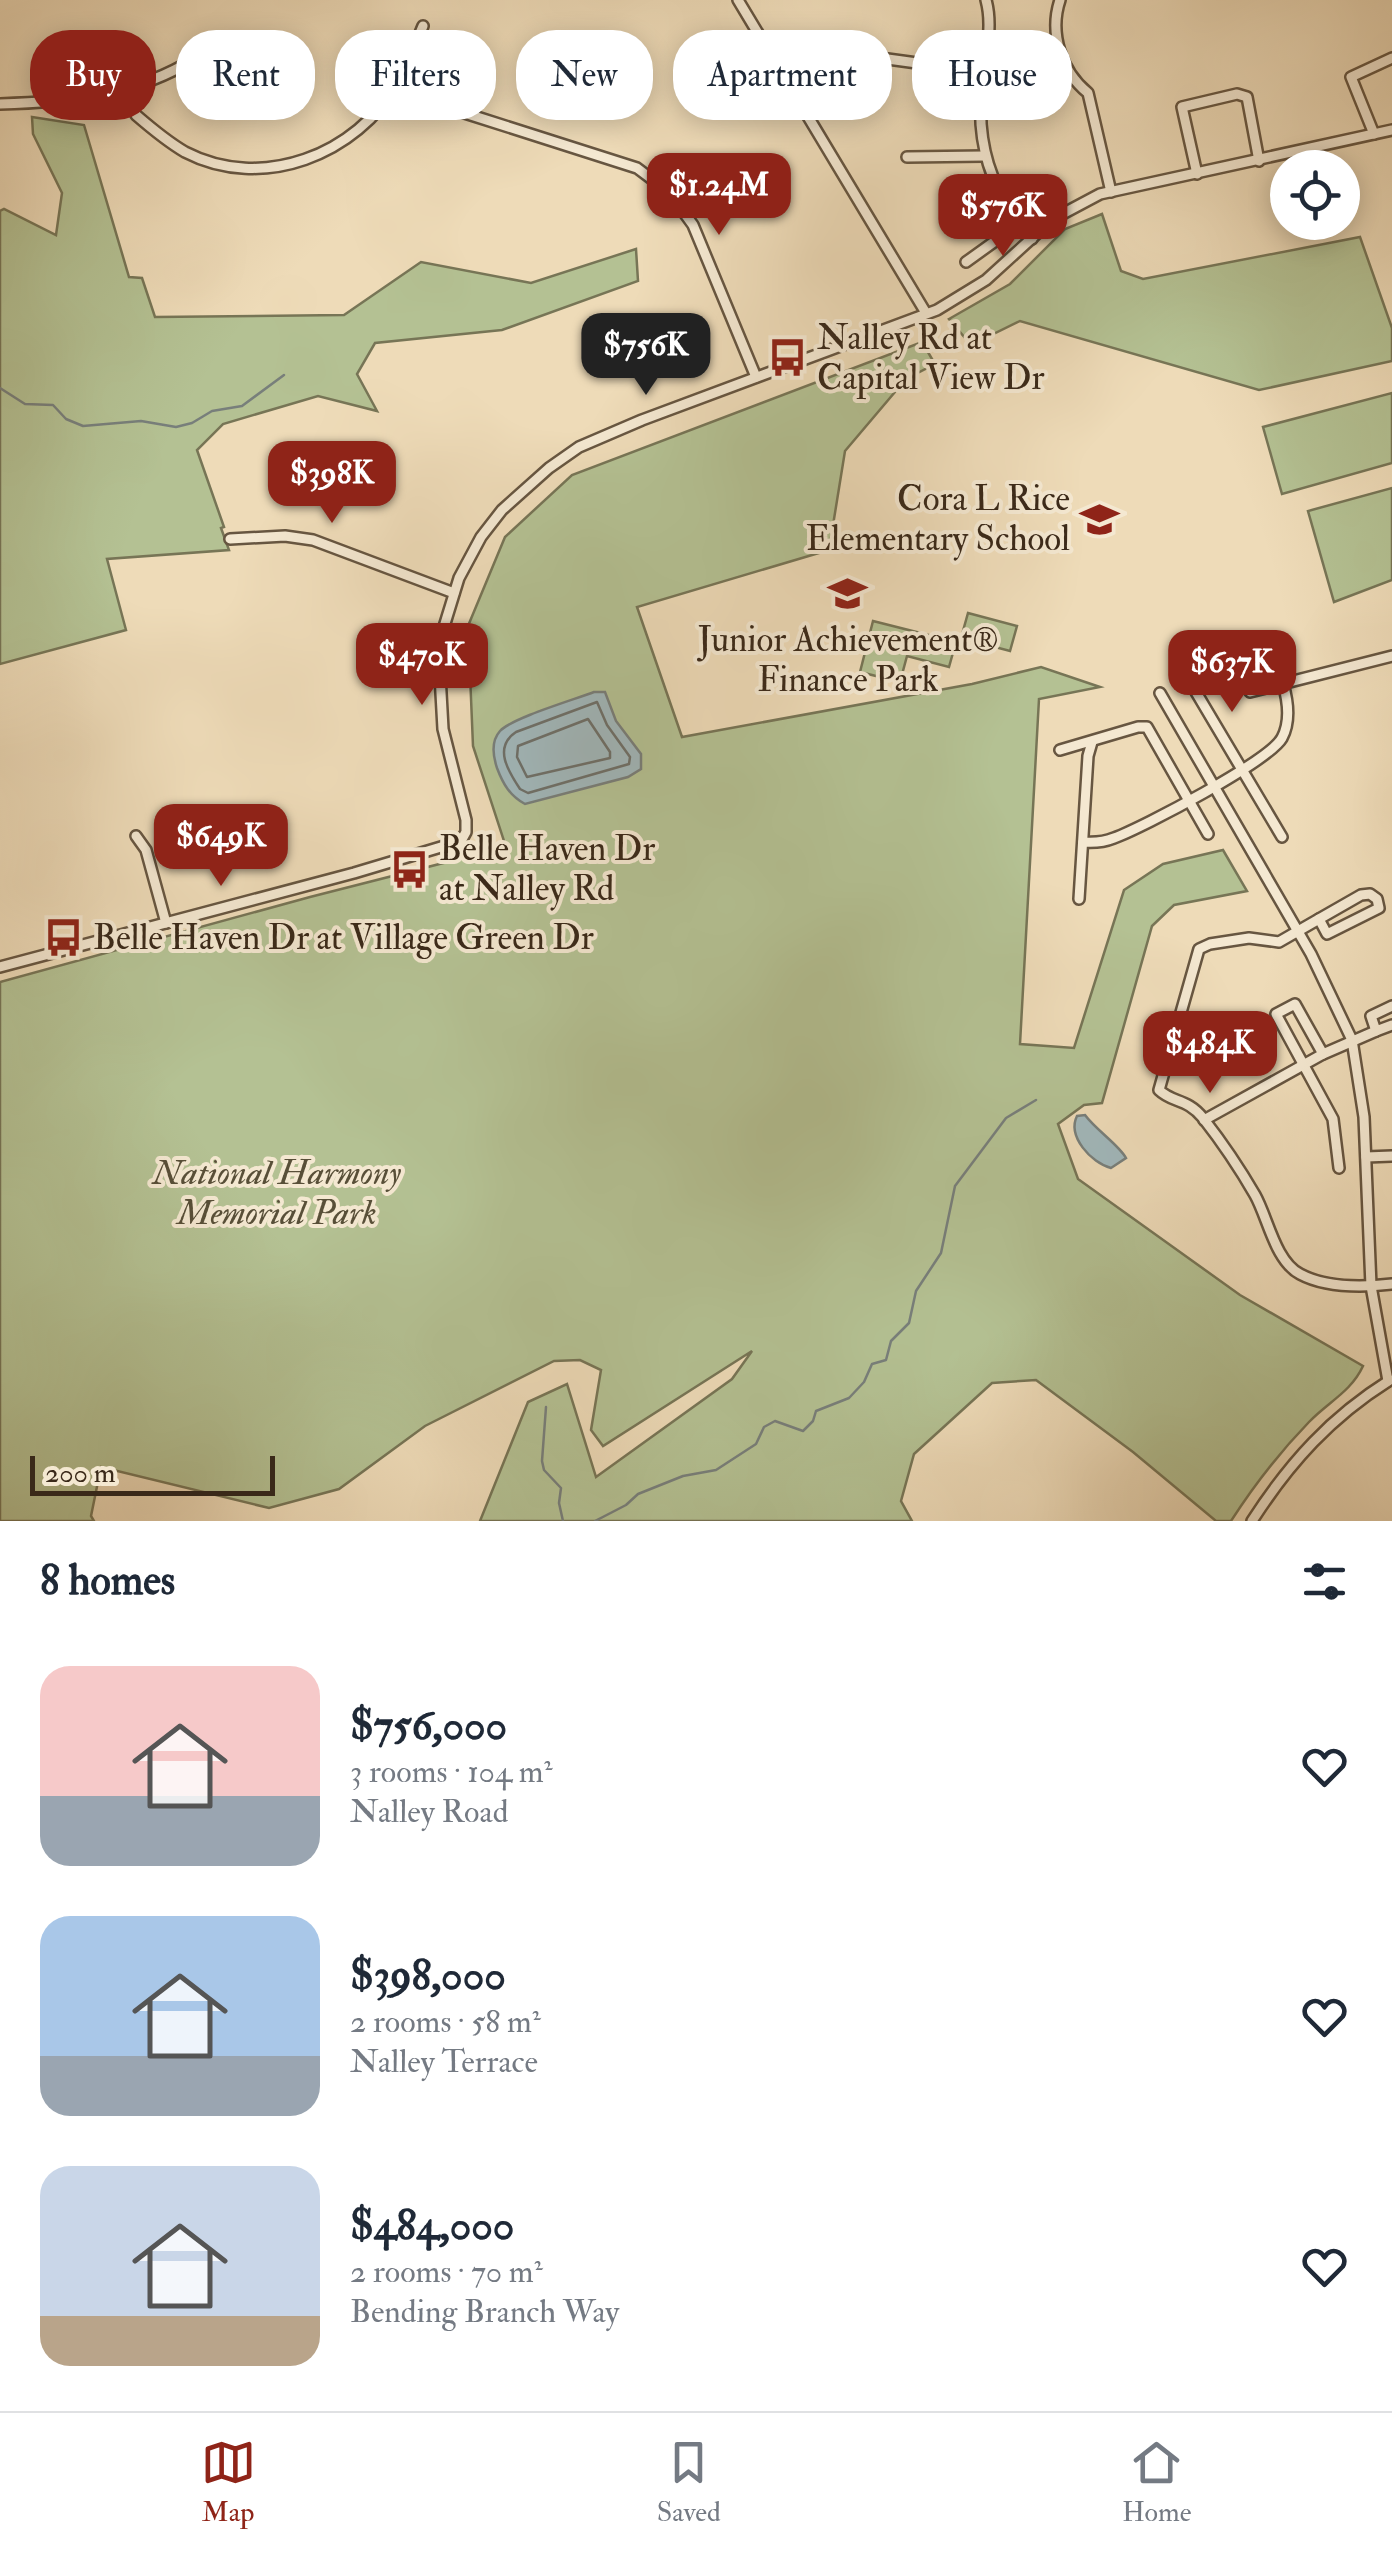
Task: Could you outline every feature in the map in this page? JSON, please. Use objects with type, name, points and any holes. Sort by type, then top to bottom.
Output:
[{"type":"street","points":[[740,0],[926,313]]},
{"type":"street","points":[[986,0],[989,30]]},
{"type":"street","points":[[1060,0],[1056,25],[1059,44],[1069,73],[1088,92],[1111,192]]},
{"type":"street","points":[[421,30],[423,26]]},
{"type":"street","points":[[1374,134],[1351,77],[1392,58]]},
{"type":"street","points":[[0,104],[96,97],[144,84],[176,69]]},
{"type":"street","points":[[1198,174],[1182,107],[1236,94],[1247,98],[1259,161]]},
{"type":"street","points":[[143,120],[186,152],[231,164],[273,168],[318,156],[364,120]]},
{"type":"street","points":[[488,120],[613,158],[654,178],[680,203],[693,225],[756,378]]},
{"type":"street","points":[[981,120],[984,156],[992,179],[1018,224],[1032,238]]},
{"type":"street","points":[[0,967],[452,846],[464,838],[466,825],[440,702],[441,647],[454,592],[470,554],[490,523],[523,488],[579,447],[956,300],[986,280],[1070,208],[1111,192],[1392,130]]},
{"type":"street","points":[[907,157],[984,156]]},
{"type":"street","points":[[966,262],[1018,224]]},
{"type":"street","points":[[230,539],[284,536],[313,540],[454,592]]},
{"type":"street","points":[[1250,692],[1392,656]]},
{"type":"street","points":[[1190,682],[1282,838]]},
{"type":"street","points":[[1083,842],[1112,838],[1190,800],[1270,752],[1283,735],[1288,716],[1283,684]]},
{"type":"street","points":[[1160,693],[1326,981],[1352,1040],[1361,1092],[1372,1286],[1390,1380],[1319,1433],[1278,1480],[1252,1521]]},
{"type":"street","points":[[1060,750],[1147,727],[1208,834]]},
{"type":"street","points":[[1079,899],[1092,742]]},
{"type":"street","points":[[136,836],[146,850],[166,923]]},
{"type":"street","points":[[1319,919],[1328,934],[1332,934],[1380,904],[1370,894],[1361,895],[1278,942],[1249,938],[1199,949],[1159,1088],[1162,1094],[1191,1104],[1204,1120],[1253,1191],[1294,1270],[1305,1276],[1372,1286],[1392,1284]]},
{"type":"street","points":[[1323,1054],[1295,1004],[1276,1014],[1333,1119],[1339,1168]]},
{"type":"street","points":[[1376,1032],[1371,1016],[1392,1006]]},
{"type":"street","points":[[1204,1120],[1323,1054],[1392,1026]]},
{"type":"street","points":[[1366,1157],[1392,1156]]},
{"type":"green space","points":[[32,120],[84,125],[129,277],[142,278],[155,317],[344,315],[421,262],[531,283],[636,249],[638,281],[502,330],[375,343],[357,374],[377,411],[318,396],[223,424],[197,450],[229,550],[107,559],[126,630],[0,664],[0,211],[4,209],[56,235],[62,193],[33,134]]},
{"type":"green space","points":[[1102,214],[1121,271],[1143,279],[1360,237],[1392,328],[1392,361],[1259,390],[1020,321],[971,345],[949,319],[1010,284],[1065,229]]},
{"type":"green space","name":"National Harmony Memorial Park","points":[[922,342],[935,364],[906,379],[845,451],[829,550],[637,607],[682,737],[972,684],[1041,667],[1100,687],[1039,699],[1020,1044],[1074,1048],[1124,890],[1163,864],[1223,850],[1247,891],[1174,905],[1152,926],[1102,1103],[1084,1105],[1058,1124],[1078,1179],[1240,1295],[1363,1366],[1352,1383],[1287,1445],[1231,1521],[1216,1521],[1133,1452],[1036,1380],[992,1383],[914,1454],[901,1501],[912,1521],[480,1521],[528,1402],[567,1384],[596,1477],[732,1379],[752,1351],[603,1446],[591,1430],[601,1370],[580,1360],[554,1361],[425,1426],[339,1489],[269,1508],[101,1467],[91,1516],[94,1521],[0,1521],[0,982],[506,847],[473,746],[468,626],[505,537],[572,475]]},
{"type":"green space","points":[[1392,393],[1392,463],[1282,494],[1263,427]]},
{"type":"green space","points":[[1392,488],[1392,580],[1334,602],[1308,511]]},
{"type":"green space","points":[[968,613],[1017,626],[1010,651],[961,638]]},
{"type":"green space","points":[[873,621],[956,642],[949,667],[907,656],[900,682],[860,672]]},
{"type":"water","points":[[594,692],[605,692],[616,721],[641,754],[641,769],[628,777],[525,804],[520,801],[497,768],[497,735],[517,721]]},
{"type":"water","points":[[1085,1115],[1126,1158],[1111,1168],[1089,1155],[1075,1132],[1077,1116]]},
{"type":"waterway","points":[[0,388],[25,404],[53,405],[66,419],[83,426],[141,421],[176,427],[212,411],[242,406],[284,375]]},
{"type":"waterway","points":[[595,1521],[638,1494],[683,1476],[716,1470],[756,1444],[764,1427],[775,1421],[803,1431],[816,1411],[849,1398],[864,1382],[872,1364],[886,1360],[891,1341],[909,1323],[916,1291],[941,1253],[955,1186],[1006,1118],[1036,1100]]},
{"type":"waterway","points":[[546,1407],[542,1461],[544,1470],[561,1488],[563,1521]]},
{"type":"place","name":"Nalley Rd at Capital View Dr","points":[[787,358]]},
{"type":"place","name":"Cora L Rice Elementary School","points":[[1100,519]]},
{"type":"place","name":"Junior Achievement® Finance Park","points":[[848,593]]},
{"type":"place","name":"Belle Haven Dr at Nalley Rd","points":[[409,869]]},
{"type":"place","name":"Belle Haven Dr at Village Green Dr","points":[[63,938]]}]
